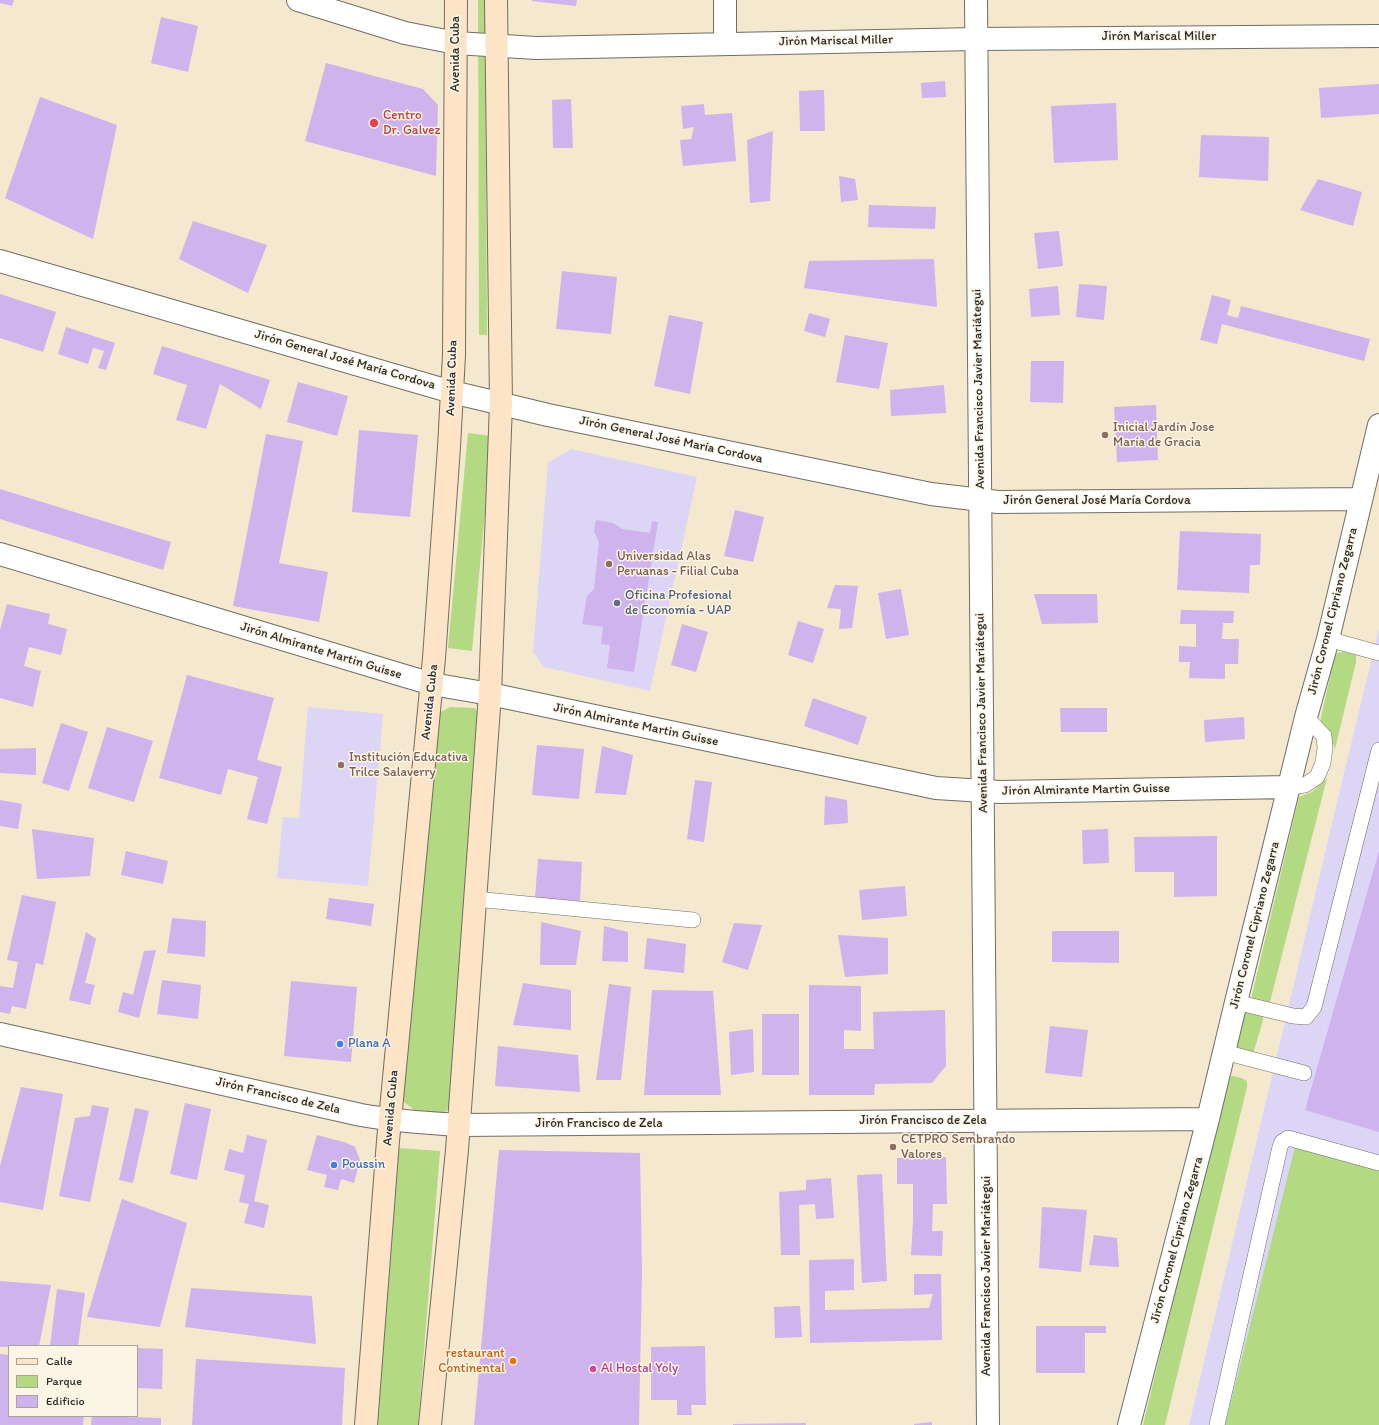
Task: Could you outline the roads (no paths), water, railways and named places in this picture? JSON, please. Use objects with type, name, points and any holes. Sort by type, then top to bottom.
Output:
[{"type":"main road","name":"Avenida Cuba","points":[[366,1425],[390,1120],[407,931],[432,684],[452,392],[454,339],[456,0]]},
{"type":"main road","points":[[430,1425],[459,1125],[490,694],[501,404],[496,0]]},
{"type":"street","name":"Jirón Mariscal Miller","points":[[298,0],[405,33],[456,43],[536,48],[976,39],[1379,36]]},
{"type":"street","points":[[725,0],[725,43]]},
{"type":"street","name":"Avenida Francisco Javier Mariátegui","points":[[976,0],[988,1425]]},
{"type":"street","name":"Jirón General José María Cordova","points":[[0,261],[452,392],[548,415],[931,494],[1006,502],[1361,499]]},
{"type":"street","name":"Jirón Coronel Cipriano Zegarra","points":[[1129,1425],[1208,1119],[1306,717],[1328,639],[1379,425]]},
{"type":"street","name":"Jirón Almirante Martin Guisse","points":[[0,554],[432,684],[490,694],[936,788],[1000,792],[1289,786]]},
{"type":"street","name":"Jirón Francisco de Zela","points":[[0,1034],[390,1120],[459,1125],[1208,1119]]},
{"type":"lane","points":[[1328,639],[1379,653]]},
{"type":"lane","points":[[1236,1002],[1293,1016],[1306,1017],[1314,1007],[1379,750]]},
{"type":"lane","points":[[475,899],[693,920]]},
{"type":"lane","points":[[1224,1052],[1304,1073]]},
{"type":"lane","points":[[1218,1425],[1282,1142],[1288,1138],[1379,1163]]},
{"type":"place","name":"Centro Dr. Galvez","points":[[374,123]]},
{"type":"place","name":"Inicial Jardín Jose María de Gracia","points":[[1105,435]]},
{"type":"place","name":"Universidad Alas Peruanas - Filial Cuba","points":[[609,564]]},
{"type":"place","name":"Oficina Profesional de Economía - UAP","points":[[617,603]]},
{"type":"place","name":"Institución Educativa Trilce Salaverry","points":[[341,765]]},
{"type":"place","name":"Plana A","points":[[340,1044]]},
{"type":"place","name":"CETPRO Sembrando Valores","points":[[893,1147]]},
{"type":"place","name":"Poussin","points":[[334,1165]]},
{"type":"place","name":"restaurant Continental","points":[[513,1361]]},
{"type":"place","name":"Al Hostal Yoly","points":[[593,1369]]}]
